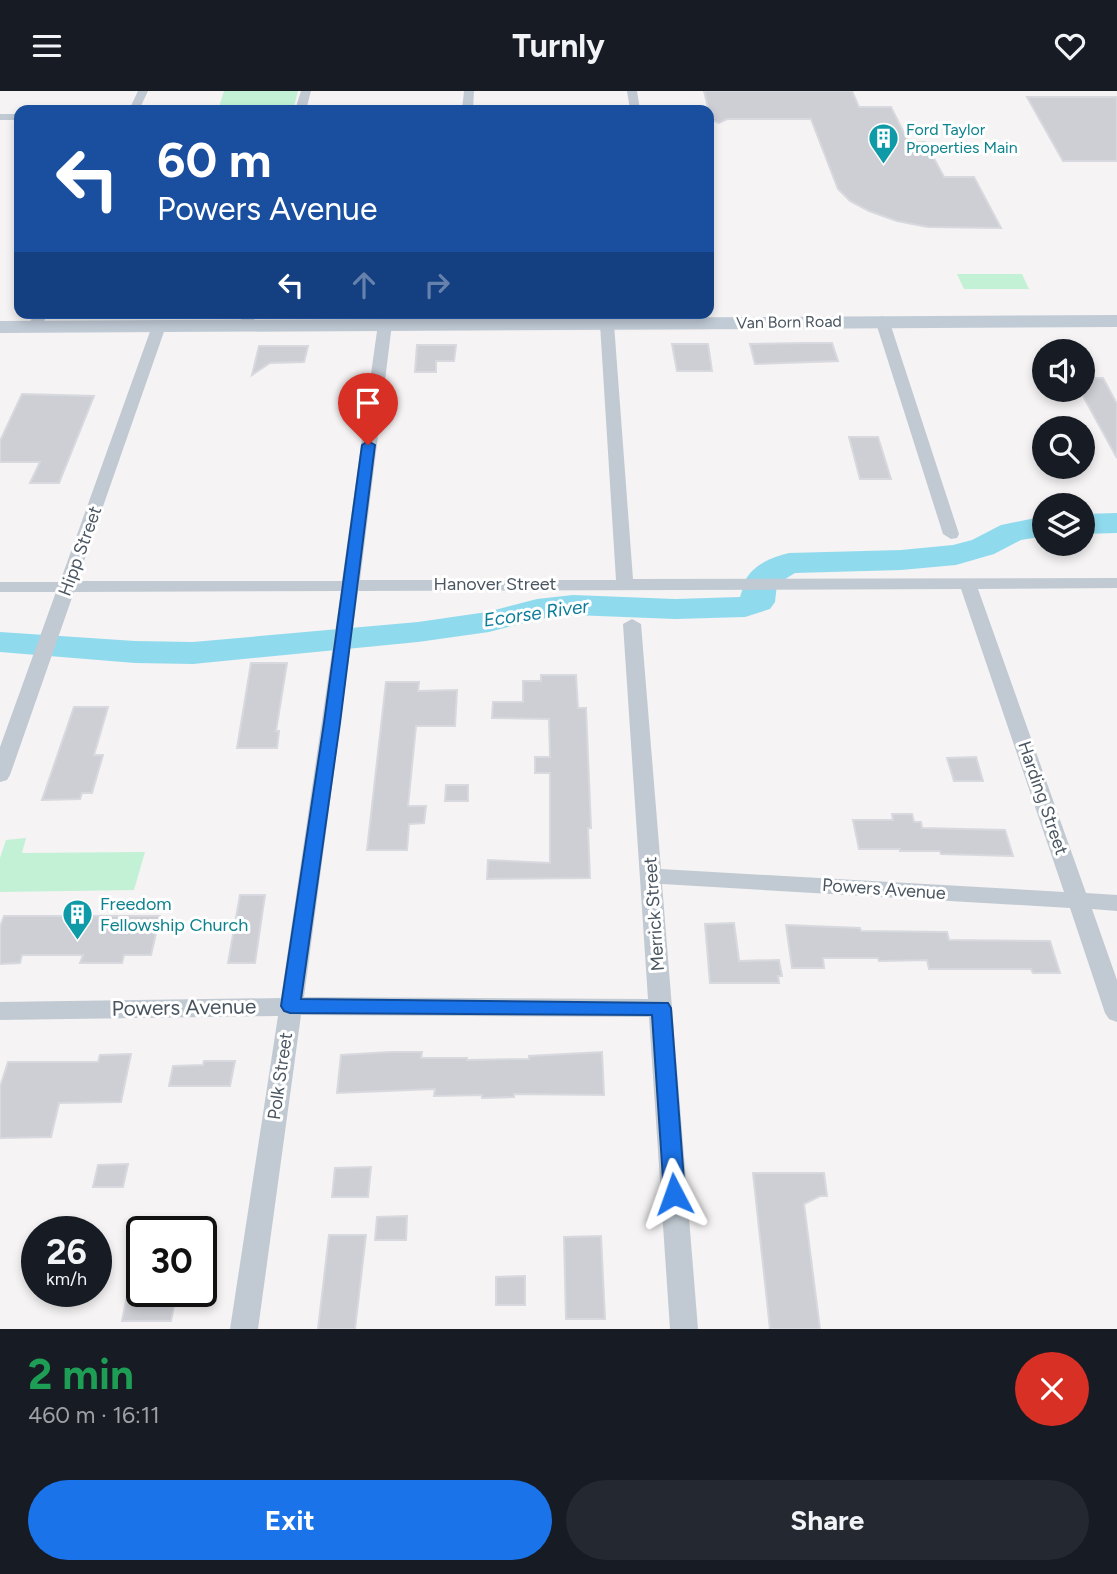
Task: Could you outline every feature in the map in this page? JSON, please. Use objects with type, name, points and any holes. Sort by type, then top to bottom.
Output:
[{"type":"main road","name":"Van Born Road","points":[[714,318],[1115,325]]},
{"type":"main road","name":"Van Born Road","points":[[0,327],[38,320],[159,326],[248,319],[385,324],[458,319],[607,324],[659,319]]},
{"type":"street","points":[[882,320],[951,534]]},
{"type":"street","name":"Polk Street","points":[[244,1329],[341,654],[385,324]]},
{"type":"street","points":[[607,324],[625,584]]},
{"type":"street","name":"Hipp Street","points":[[0,775],[159,326]]},
{"type":"street","name":"Hanover Street","points":[[0,587],[1117,583]]},
{"type":"street","name":"Harding Street","points":[[968,584],[1117,1013]]},
{"type":"street","name":"Merrick Street","points":[[632,624],[684,1329]]},
{"type":"street","name":"Powers Avenue","points":[[651,876],[1117,904]]},
{"type":"street","name":"Powers Avenue","points":[[0,1011],[290,1006],[661,1008]]},
{"type":"green space","points":[[224,91],[298,91],[294,105],[220,105]]},
{"type":"green space","points":[[957,274],[1022,274],[1029,289],[964,289]]},
{"type":"green space","points":[[26,838],[22,853],[145,852],[134,890],[0,892],[0,858],[6,840]]},
{"type":"building","name":"Ford Taylor Properties Main","points":[[704,91],[852,91],[859,107],[891,107],[909,143],[925,142],[944,177],[974,177],[1001,228],[928,227],[897,221],[869,211],[850,201],[838,189],[811,119],[727,119],[719,123],[714,121],[714,105],[707,105]]},
{"type":"building","points":[[1027,97],[1117,97],[1117,161],[1063,161]]},
{"type":"building","points":[[832,343],[838,361],[755,364],[750,344]]},
{"type":"building","points":[[672,344],[708,344],[712,371],[677,371]]},
{"type":"building","points":[[417,345],[456,345],[454,361],[436,361],[436,372],[415,372]]},
{"type":"building","points":[[259,346],[308,346],[304,362],[270,363],[252,375]]},
{"type":"building","points":[[1095,378],[1103,378],[1117,404],[1117,458],[1095,416],[1086,402],[1095,402]]},
{"type":"building","points":[[22,394],[94,396],[59,483],[30,483],[40,462],[0,462],[0,441]]},
{"type":"building","points":[[849,437],[878,437],[891,479],[860,479]]},
{"type":"building","points":[[251,663],[287,663],[276,731],[279,731],[277,748],[237,748]]},
{"type":"building","points":[[541,675],[576,675],[578,708],[586,708],[591,828],[588,828],[590,878],[487,879],[488,860],[550,863],[550,773],[535,773],[535,757],[550,757],[549,719],[492,718],[493,702],[523,702],[523,681],[541,681]]},
{"type":"building","points":[[386,682],[419,682],[418,691],[457,690],[455,726],[416,726],[408,806],[426,806],[424,823],[409,824],[407,850],[367,850]]},
{"type":"building","points":[[74,707],[108,707],[94,755],[103,755],[92,793],[82,793],[80,799],[42,800]]},
{"type":"building","points":[[976,757],[983,781],[954,781],[947,758]]},
{"type":"building","points":[[446,785],[468,785],[468,801],[445,801]]},
{"type":"building","points":[[892,814],[912,814],[914,822],[921,822],[922,828],[1005,830],[1013,856],[859,849],[853,820],[893,820]]},
{"type":"building","points":[[240,895],[265,895],[255,963],[228,963]]},
{"type":"building","name":"Freedom Fellowship Church","points":[[4,916],[160,916],[151,955],[124,955],[122,963],[80,963],[83,955],[22,955],[20,963],[0,964],[0,927]]},
{"type":"building","points":[[734,923],[739,961],[779,960],[782,976],[778,976],[779,983],[710,983],[705,924]]},
{"type":"building","points":[[786,925],[860,928],[861,931],[947,932],[949,940],[1050,941],[1060,973],[1033,973],[1031,969],[929,969],[927,960],[879,961],[878,958],[823,958],[824,968],[792,968]]},
{"type":"building","points":[[422,1052],[421,1058],[467,1060],[529,1059],[529,1056],[602,1052],[604,1095],[514,1094],[514,1097],[482,1098],[482,1095],[434,1096],[435,1089],[337,1093],[341,1055]]},
{"type":"building","points":[[131,1054],[121,1102],[59,1103],[51,1137],[0,1138],[0,1087],[8,1062],[98,1062],[100,1055]]},
{"type":"building","points":[[204,1061],[235,1061],[230,1086],[169,1086],[173,1066],[203,1065]]},
{"type":"building","points":[[128,1164],[123,1187],[93,1187],[98,1165]]},
{"type":"building","points":[[371,1167],[368,1197],[332,1197],[335,1168]]},
{"type":"building","points":[[753,1173],[824,1173],[827,1196],[820,1196],[804,1204],[820,1329],[770,1329]]},
{"type":"building","points":[[407,1216],[406,1240],[375,1240],[377,1217]]},
{"type":"building","points":[[329,1235],[366,1235],[355,1329],[318,1329]]},
{"type":"building","points":[[601,1236],[605,1319],[566,1319],[564,1237]]},
{"type":"building","points":[[525,1276],[525,1305],[496,1305],[496,1277]]},
{"type":"building","points":[[126,1301],[126,1307],[174,1307],[171,1321],[122,1321]]},
{"type":"waterway","name":"Ecorse River","points":[[1095,524],[1117,523]]},
{"type":"waterway","name":"Ecorse River","points":[[0,642],[135,652],[193,653],[418,632],[489,622],[537,609],[573,605],[675,609],[745,607],[758,602],[761,582],[772,571],[789,563],[901,560],[956,555],[983,547],[1012,532],[1032,528]]},
{"type":"place","name":"Ford Taylor Properties Main","points":[[883,165]]},
{"type":"place","name":"Freedom Fellowship Church","points":[[77,941]]},
{"type":"route","points":[[368,445],[332,723],[290,1006],[661,1008],[674,1194]]}]
